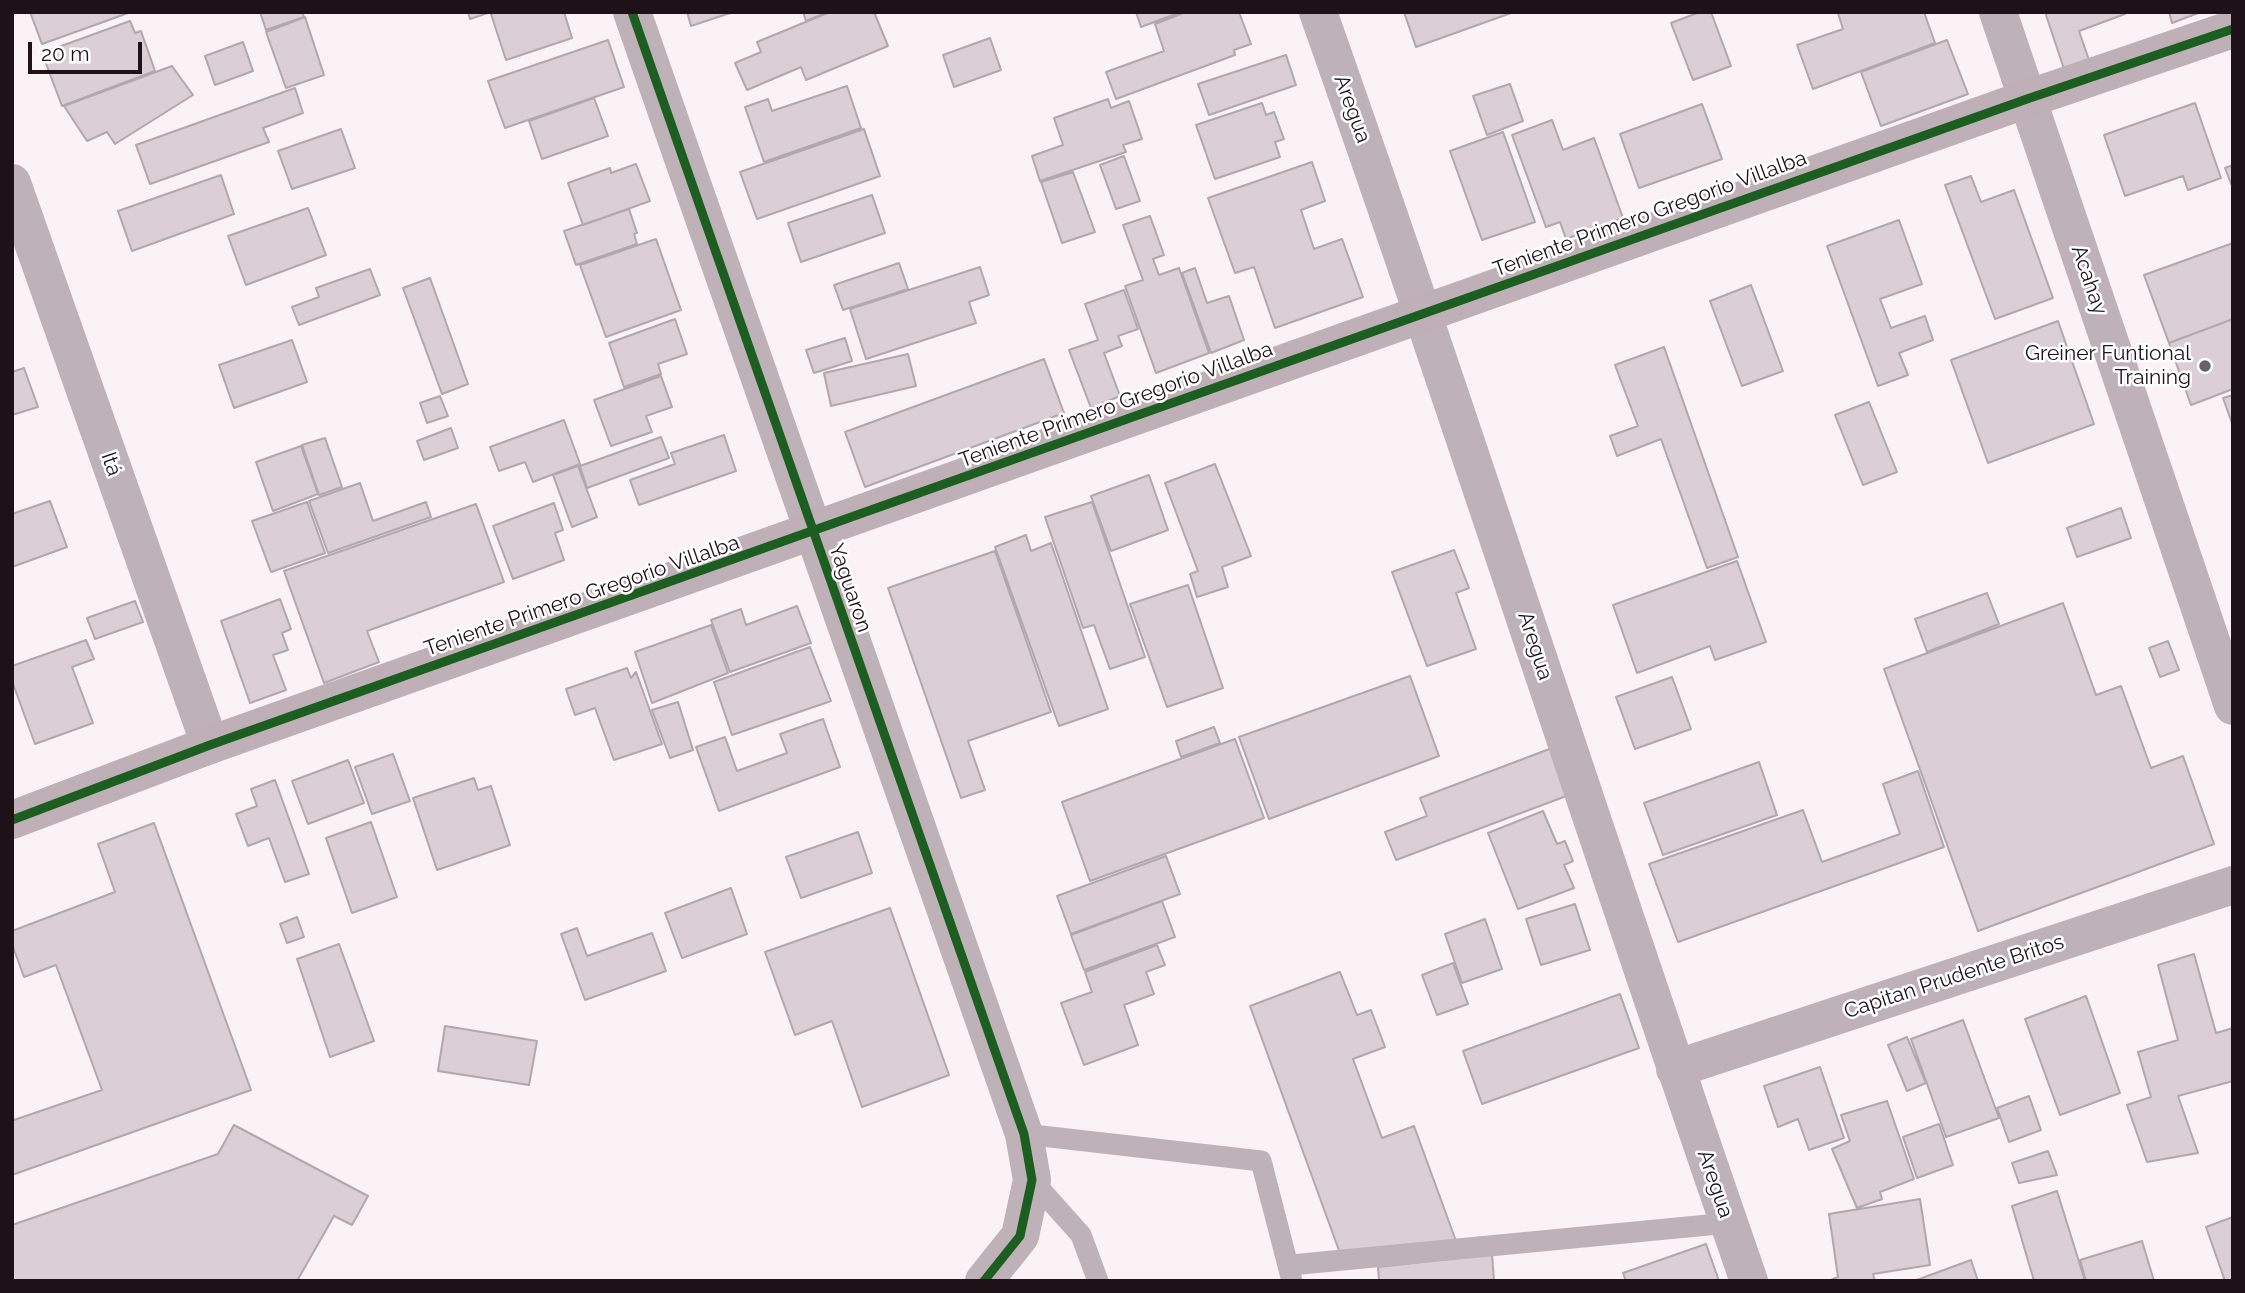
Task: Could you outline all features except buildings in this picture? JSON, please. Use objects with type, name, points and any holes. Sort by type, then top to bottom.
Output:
[{"type":"street","name":"Yaguaron","points":[[632,12],[1024,1134]]},
{"type":"street","name":"Aregua","points":[[1318,12],[1424,313],[1675,1069],[1749,1281]]},
{"type":"street","name":"Acahay","points":[[1997,12],[2233,706]]},
{"type":"street","name":"Teniente Primero Gregorio Villalba","points":[[12,820],[210,745],[2027,99],[2233,29]]},
{"type":"street","name":"Itá","points":[[12,183],[210,745]]},
{"type":"street","name":"Capitan Prudente Britos","points":[[1675,1069],[2233,885]]},
{"type":"street","points":[[984,1281],[1020,1236],[1032,1180],[1024,1134]]},
{"type":"lane","points":[[1024,1134],[1261,1161],[1291,1273],[1729,1223]]},
{"type":"lane","points":[[1032,1180],[1081,1235],[1098,1281]]},
{"type":"cycle path","points":[[632,12],[1024,1134],[1032,1180],[1020,1236],[984,1281]]},
{"type":"cycle path","points":[[12,820],[210,745],[2027,99],[2233,29]]},
{"type":"place","name":"Greiner Funtional Training","points":[[2205,366]]}]
